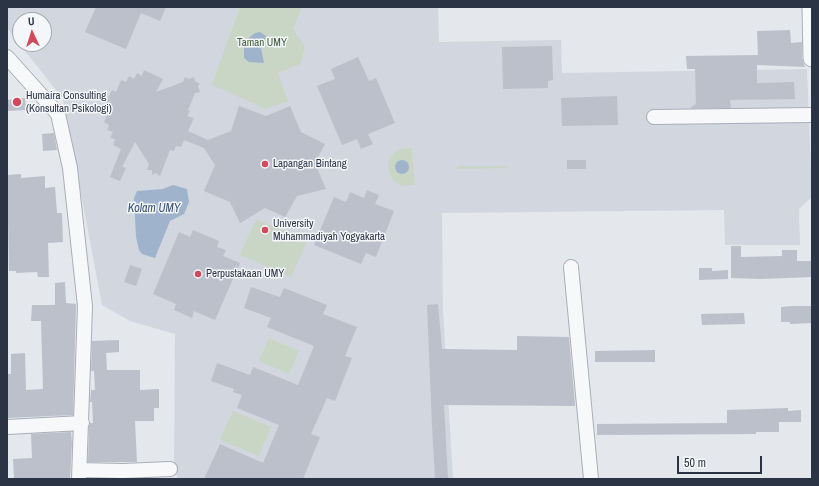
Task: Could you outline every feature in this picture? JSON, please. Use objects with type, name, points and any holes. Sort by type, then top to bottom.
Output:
[{"type":"street","points":[[811,7],[812,58]]},
{"type":"street","points":[[7,57],[58,114],[70,168],[85,306],[80,475],[170,469]]},
{"type":"street","points":[[654,117],[812,115]]},
{"type":"street","points":[[571,268],[591,479]]},
{"type":"street","points":[[7,427],[82,423]]},
{"type":"shaded area","name":"University Muhammadiyah Yogyakarta","points":[[7,7],[438,7],[439,42],[561,40],[562,73],[807,69],[812,197],[799,209],[800,245],[725,245],[724,210],[442,213],[443,311],[453,479],[178,479],[174,467],[175,334],[130,321],[102,305],[63,99],[26,52],[52,52],[52,12],[12,12],[12,34],[7,28]]},
{"type":"green space","name":"Taman UMY","points":[[240,7],[302,7],[293,29],[305,47],[300,64],[278,73],[288,101],[266,109],[212,85]]},
{"type":"green space","points":[[412,148],[415,185],[402,186],[394,181],[389,172],[388,161],[394,153],[400,149]]},
{"type":"green space","points":[[457,166],[506,166],[508,168],[457,169]]},
{"type":"green space","points":[[256,219],[307,241],[291,277],[240,255]]},
{"type":"green space","points":[[269,338],[299,351],[289,374],[259,361]]},
{"type":"green space","points":[[233,411],[271,427],[259,456],[220,440]]},
{"type":"water","points":[[260,32],[266,36],[261,48],[264,63],[249,62],[244,58],[244,46],[246,40],[255,33]]},
{"type":"water","points":[[399,160],[405,160],[409,164],[409,170],[405,174],[399,174],[395,170],[395,164]]},
{"type":"water","name":"Kolam UMY","points":[[173,185],[187,189],[189,202],[184,214],[170,221],[155,258],[142,254],[139,250],[136,237],[134,198],[137,191],[163,189]]},
{"type":"building","points":[[96,7],[166,7],[160,21],[141,13],[126,49],[85,32]]},
{"type":"building","points":[[790,30],[791,43],[802,42],[802,58],[805,67],[757,65],[757,83],[794,82],[795,99],[730,100],[731,108],[690,108],[696,104],[695,69],[687,69],[686,56],[758,55],[757,31]]},
{"type":"building","points":[[552,46],[553,80],[548,81],[548,88],[503,89],[502,47]]},
{"type":"building","points":[[358,57],[369,81],[376,78],[395,123],[368,134],[373,144],[361,149],[357,139],[342,145],[317,86],[335,79],[331,69]]},
{"type":"building","points":[[144,70],[163,79],[156,92],[183,82],[185,77],[189,79],[194,77],[195,81],[200,84],[198,86],[200,92],[195,93],[188,110],[190,111],[187,116],[194,118],[188,131],[208,140],[231,131],[239,106],[266,116],[290,106],[301,132],[325,144],[315,163],[326,189],[297,196],[285,217],[265,208],[240,223],[230,202],[204,191],[215,165],[204,148],[184,140],[181,147],[176,146],[174,151],[170,150],[160,176],[156,173],[152,175],[152,170],[147,170],[149,164],[135,142],[122,167],[126,168],[120,181],[110,177],[121,149],[113,145],[115,139],[110,138],[113,132],[107,130],[109,125],[104,122],[109,111],[103,108],[112,90],[116,92],[121,80],[126,82],[129,76],[134,79],[137,73],[142,76]]},
{"type":"building","points":[[617,96],[618,125],[562,126],[561,98]]},
{"type":"building","points":[[25,98],[26,110],[7,111],[7,100]]},
{"type":"building","points":[[54,133],[57,150],[43,151],[42,134]]},
{"type":"building","points":[[567,160],[586,160],[586,169],[567,169]]},
{"type":"building","points":[[21,174],[21,178],[45,176],[45,188],[55,187],[57,213],[62,213],[63,242],[48,243],[49,277],[38,277],[37,272],[16,273],[16,271],[9,271],[7,175]]},
{"type":"building","points":[[367,190],[379,195],[375,204],[394,211],[376,257],[366,253],[361,264],[314,245],[334,197],[346,202],[350,192],[364,198]]},
{"type":"building","name":"Perpustakaan UMY","points":[[193,230],[219,241],[217,247],[226,250],[223,256],[240,263],[215,320],[194,311],[192,318],[174,310],[176,304],[153,294],[179,232],[190,237]]},
{"type":"building","points":[[731,246],[741,246],[741,257],[782,256],[782,250],[797,250],[797,261],[812,261],[812,277],[761,279],[731,278]]},
{"type":"building","points":[[130,265],[142,269],[136,286],[124,282]]},
{"type":"building","points":[[699,268],[712,268],[712,271],[728,270],[728,279],[699,280]]},
{"type":"building","points":[[65,282],[66,303],[76,304],[73,415],[7,418],[7,374],[11,374],[11,354],[25,353],[26,390],[43,389],[41,321],[31,321],[32,305],[55,305],[55,283]]},
{"type":"building","points":[[251,287],[280,297],[284,288],[327,305],[323,314],[357,327],[345,356],[352,358],[335,401],[327,398],[311,434],[320,437],[303,479],[204,479],[220,444],[263,463],[279,425],[237,408],[242,395],[233,392],[234,389],[211,381],[217,363],[250,375],[253,367],[298,385],[314,346],[267,327],[271,318],[244,308]]},
{"type":"building","points":[[438,304],[442,349],[517,350],[517,336],[569,337],[575,404],[575,406],[444,405],[448,479],[435,479],[427,305]]},
{"type":"building","points":[[811,306],[812,323],[790,324],[790,322],[781,322],[781,307]]},
{"type":"building","points":[[744,313],[745,324],[702,325],[701,314]]},
{"type":"building","points":[[119,340],[119,352],[106,353],[107,370],[140,370],[140,390],[159,389],[159,408],[154,408],[154,421],[135,421],[137,462],[88,462],[89,427],[90,423],[93,423],[92,402],[90,402],[91,390],[95,390],[94,371],[91,371],[92,341]]},
{"type":"building","points":[[655,350],[655,362],[595,362],[595,351]]},
{"type":"building","points":[[788,408],[788,411],[801,410],[801,422],[779,422],[779,432],[756,432],[756,434],[597,435],[597,424],[727,423],[727,410]]},
{"type":"building","points":[[71,432],[72,443],[70,479],[14,478],[13,459],[32,458],[31,434]]},
{"type":"place","name":"Humaira Consulting (Konsultan Psikologi)","points":[[17,102]]},
{"type":"place","name":"Lapangan Bintang","points":[[265,164]]},
{"type":"place","name":"University Muhammadiyah Yogyakarta","points":[[265,230]]},
{"type":"place","name":"Perpustakaan UMY","points":[[198,274]]}]
